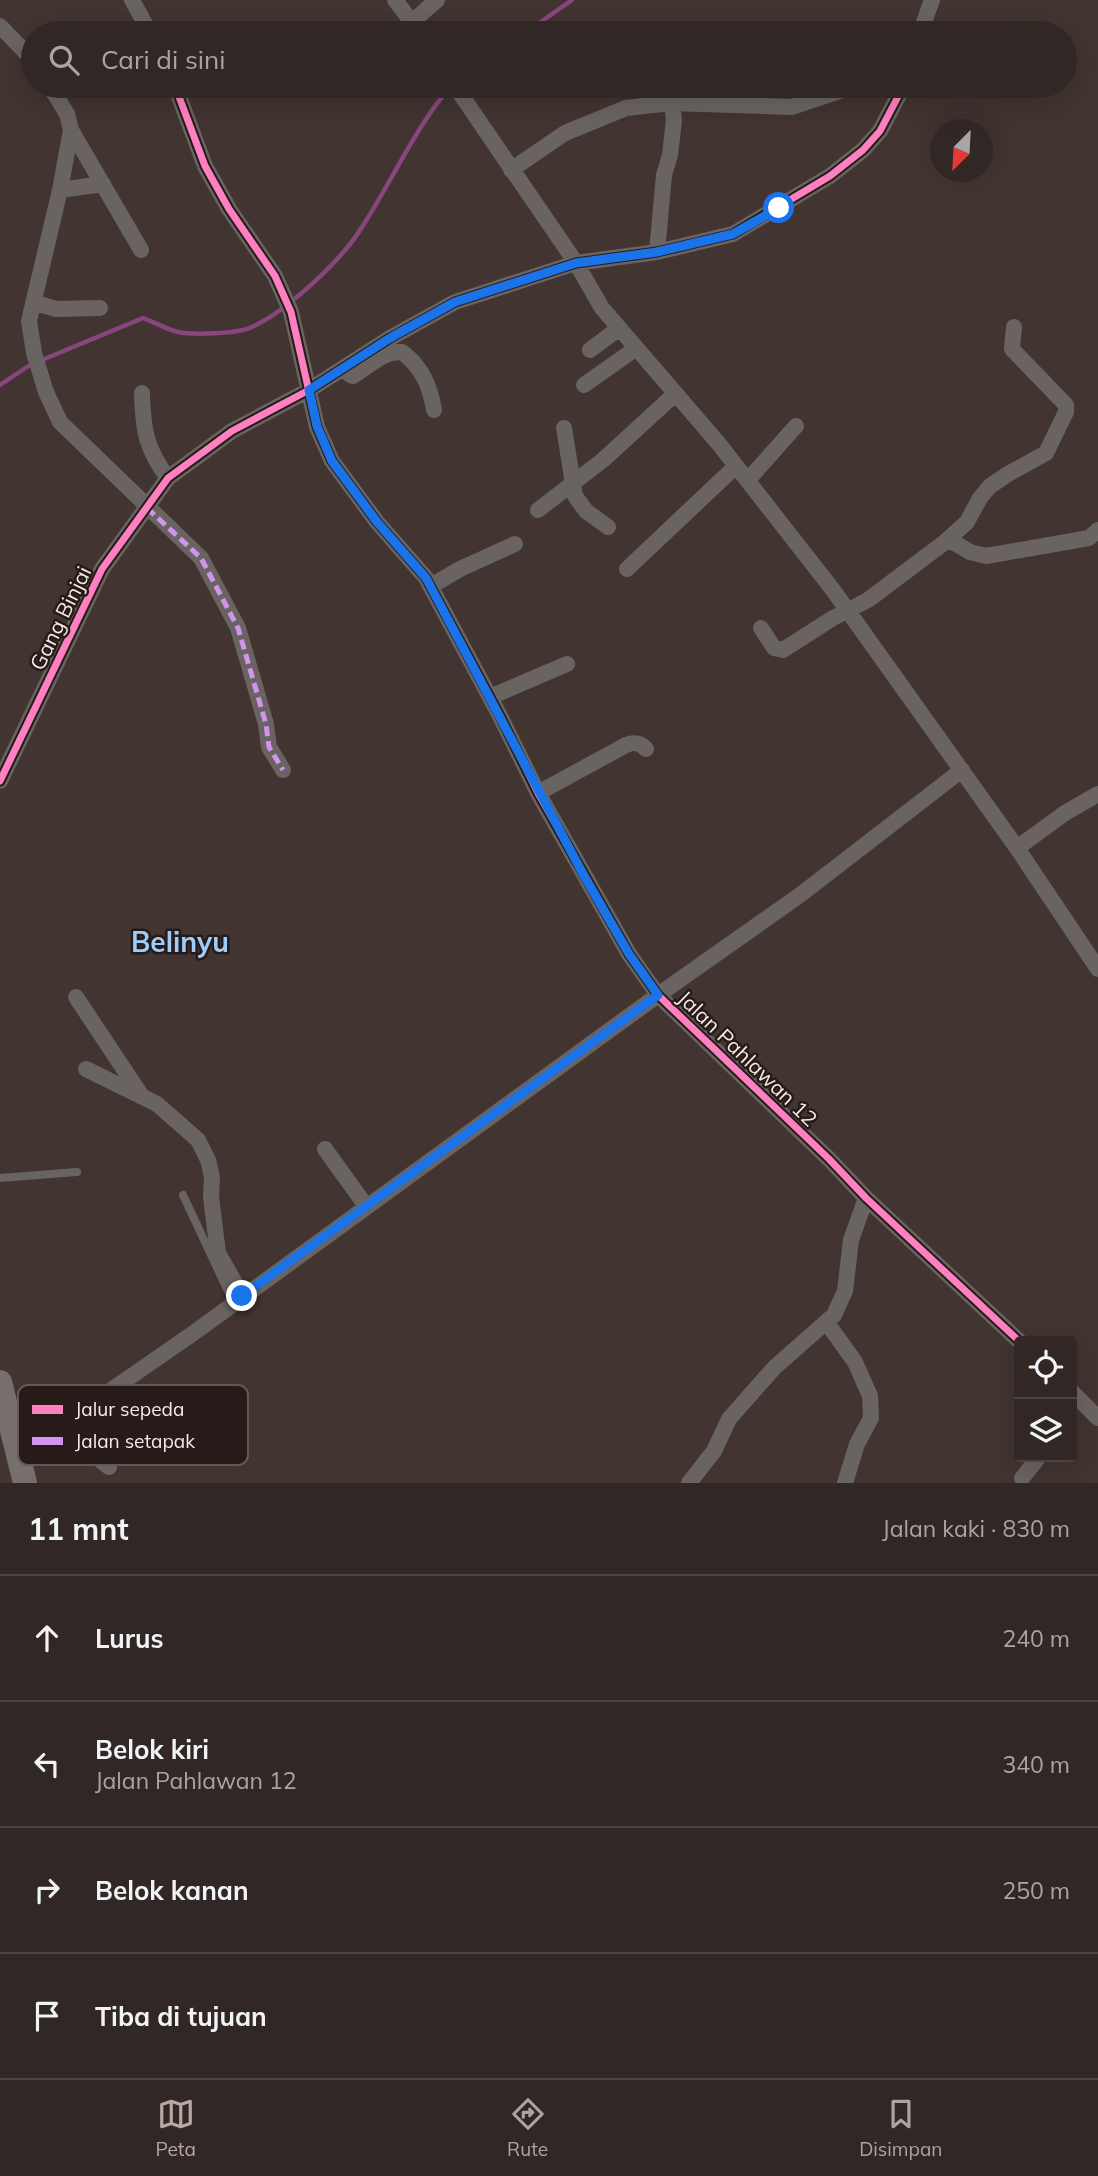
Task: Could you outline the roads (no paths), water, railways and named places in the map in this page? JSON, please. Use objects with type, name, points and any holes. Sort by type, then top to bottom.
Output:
[{"type":"highway","points":[[0,1382],[18,1450]]},
{"type":"highway","points":[[21,1465],[24,1483]]},
{"type":"street","points":[[132,0],[143,21]]},
{"type":"street","points":[[395,0],[411,21]]},
{"type":"street","points":[[421,21],[437,0]]},
{"type":"street","points":[[924,21],[932,0]]},
{"type":"street","points":[[0,26],[21,48]]},
{"type":"street","points":[[57,98],[67,114],[71,130],[141,250]]},
{"type":"street","name":"Jalan Pahlawan 12","points":[[179,98],[205,166],[229,209],[275,276],[288,305],[317,426],[332,461],[377,522],[430,586],[490,696],[538,793],[629,954],[658,995],[866,1198],[1014,1336]]},
{"type":"street","points":[[463,98],[576,263],[602,308],[748,480],[848,611],[1017,848],[1098,969]]},
{"type":"street","points":[[511,170],[565,134],[626,108],[672,103],[792,107],[819,98]]},
{"type":"street","name":"Gang Binjai","points":[[0,781],[102,569],[168,478],[232,431],[309,390],[390,338],[455,302],[576,263],[657,252],[733,234],[830,176],[863,150],[880,131],[897,98]]},
{"type":"street","points":[[657,252],[664,175],[670,155],[674,120],[672,103]]},
{"type":"street","points":[[71,130],[60,191],[29,321],[36,361],[60,422],[147,509],[201,558],[238,628],[266,724],[270,747],[282,770]]},
{"type":"street","points":[[60,191],[103,184]]},
{"type":"street","points":[[33,302],[56,309],[100,308]]},
{"type":"street","points":[[761,628],[774,648],[783,650],[868,600],[967,522],[990,486],[1046,453],[1066,412],[1063,400],[1012,349],[1014,327]]},
{"type":"street","points":[[590,350],[618,329]]},
{"type":"street","points":[[584,385],[635,349]]},
{"type":"street","points":[[345,367],[353,376],[380,357],[402,352],[426,379],[431,389],[434,410]]},
{"type":"street","points":[[142,393],[146,441],[168,478]]},
{"type":"street","points":[[538,510],[603,460],[675,394]]},
{"type":"street","points":[[748,480],[796,426]]},
{"type":"street","points":[[564,428],[575,496],[579,504],[608,527]]},
{"type":"street","points":[[627,569],[736,466]]},
{"type":"street","points":[[948,539],[970,552],[986,556],[1089,538],[1098,530]]},
{"type":"street","points":[[430,586],[515,544]]},
{"type":"street","points":[[490,696],[567,664]]},
{"type":"street","points":[[538,793],[626,745],[634,742],[642,744],[646,749]]},
{"type":"street","points":[[119,1385],[800,895],[962,770]]},
{"type":"street","points":[[1017,848],[1065,813],[1098,794]]},
{"type":"street","points":[[76,997],[142,1097]]},
{"type":"street","points":[[86,1069],[157,1104],[198,1140],[208,1160],[212,1177],[211,1197],[218,1253],[237,1299]]},
{"type":"street","points":[[325,1149],[366,1206]]},
{"type":"street","points":[[689,1483],[713,1451],[729,1419],[775,1367],[834,1315],[845,1291],[851,1240],[866,1198]]},
{"type":"street","points":[[827,1323],[855,1362],[870,1396],[871,1418],[857,1444],[845,1483]]},
{"type":"street","points":[[1077,1404],[1098,1418]]},
{"type":"street","points":[[1022,1478],[1035,1462]]},
{"type":"lane","points":[[0,1178],[77,1172]]},
{"type":"lane","points":[[183,1195],[237,1299]]},
{"type":"waterway","points":[[542,21],[572,0]]},
{"type":"waterway","points":[[0,385],[30,365],[143,318],[174,331],[194,333],[237,331],[266,319],[313,283],[353,240],[441,98]]},
{"type":"district","name":"Belinyu","points":[[180,941]]}]
